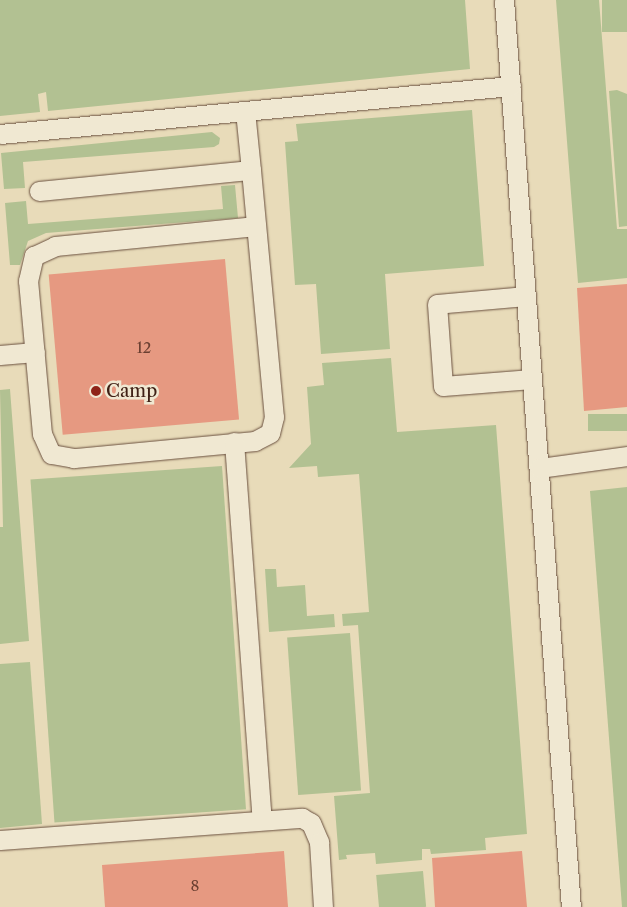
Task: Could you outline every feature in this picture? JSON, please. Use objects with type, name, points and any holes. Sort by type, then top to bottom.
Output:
[{"type":"lane","points":[[504,0],[571,907]]},
{"type":"lane","points":[[0,134],[511,86]]},
{"type":"lane","points":[[245,111],[251,170],[274,425],[263,438],[234,442],[74,458],[51,454],[42,434],[34,352],[29,267],[34,256],[44,249],[256,226]]},
{"type":"lane","points":[[39,191],[251,170]]},
{"type":"lane","points":[[526,296],[437,304],[443,386],[532,379]]},
{"type":"lane","points":[[0,355],[34,352]]},
{"type":"lane","points":[[234,442],[262,820]]},
{"type":"lane","points":[[539,468],[627,456]]},
{"type":"lane","points":[[0,840],[302,818],[311,823],[318,842],[323,907]]},
{"type":"green space","points":[[0,0],[465,0],[470,69],[48,111],[46,92],[38,94],[40,112],[0,116]]},
{"type":"green space","points":[[556,0],[599,0],[617,229],[627,229],[627,278],[578,283]]},
{"type":"green space","points":[[602,0],[627,0],[627,32],[602,32]]},
{"type":"green space","points":[[617,90],[627,94],[627,226],[619,227],[609,91]]},
{"type":"green space","points":[[472,110],[484,266],[385,274],[390,349],[321,354],[316,284],[295,285],[285,142],[298,141],[296,124]]},
{"type":"green space","points":[[212,132],[220,138],[219,144],[214,147],[23,162],[25,188],[4,189],[1,153]]},
{"type":"green space","points":[[235,185],[238,218],[46,233],[28,241],[20,265],[10,265],[5,203],[26,201],[28,224],[223,209],[221,186]]},
{"type":"green space","points":[[391,358],[397,432],[496,425],[527,834],[485,838],[486,850],[431,854],[430,849],[422,849],[422,860],[376,864],[375,853],[346,855],[347,859],[339,860],[334,796],[370,793],[358,625],[343,626],[342,614],[369,612],[359,474],[318,477],[317,466],[289,468],[311,444],[307,387],[324,385],[322,363]]},
{"type":"green space","points":[[10,389],[29,641],[0,644],[0,527],[3,527],[0,390]]},
{"type":"green space","points":[[588,414],[627,414],[627,431],[588,431]]},
{"type":"green space","points":[[222,466],[246,809],[54,823],[30,479]]},
{"type":"green space","points":[[627,487],[627,907],[622,907],[590,491]]},
{"type":"green space","points":[[265,569],[276,569],[277,587],[305,585],[307,616],[334,614],[335,627],[269,632]]},
{"type":"green space","points":[[350,633],[361,791],[298,795],[287,637]]},
{"type":"green space","points":[[30,662],[42,824],[0,828],[0,664]]},
{"type":"green space","points":[[423,871],[426,907],[379,907],[376,875]]},
{"type":"building","points":[[225,259],[239,419],[63,435],[49,274]]},
{"type":"building","points":[[627,284],[627,407],[584,411],[577,288]]},
{"type":"building","points":[[284,851],[288,907],[105,907],[102,865]]},
{"type":"building","points":[[522,851],[527,907],[435,907],[432,858]]},
{"type":"place","name":"Camp","points":[[96,391]]}]
